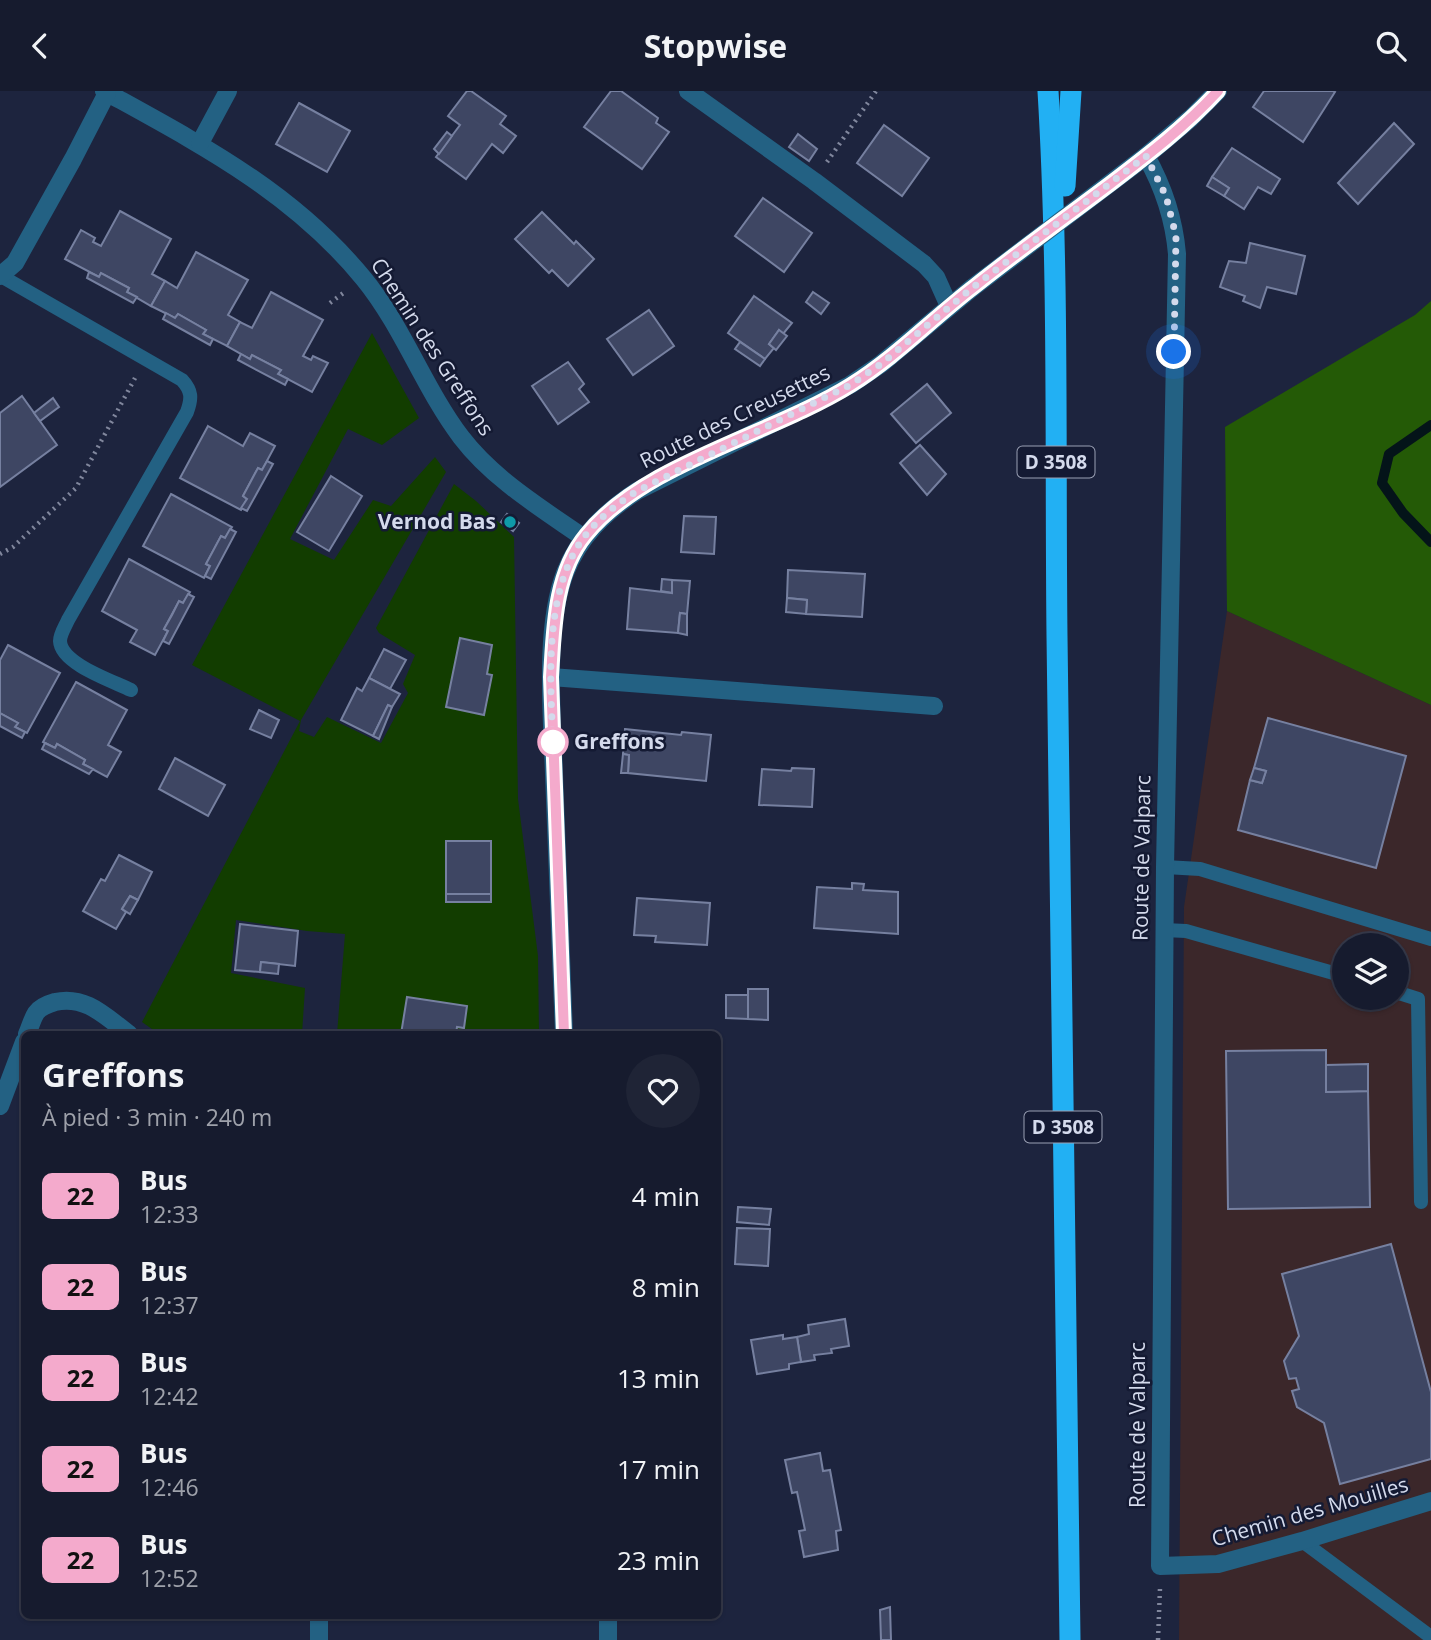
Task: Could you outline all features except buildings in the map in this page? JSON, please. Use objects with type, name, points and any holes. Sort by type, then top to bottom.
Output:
[{"type":"highway","name":"D 3508","points":[[1048,91],[1054,189],[1056,311],[1057,613],[1070,1640]]},
{"type":"highway","points":[[1056,311],[1071,91]]},
{"type":"street","points":[[200,143],[228,91]]},
{"type":"street","points":[[688,91],[928,267],[936,277],[949,306]]},
{"type":"street","points":[[1146,156],[1218,91]]},
{"type":"street","points":[[0,276],[15,263],[73,159],[105,92]]},
{"type":"street","name":"Chemin des Greffons","points":[[105,92],[200,143],[275,193],[325,237],[374,292],[447,417],[471,450],[517,490],[584,538]]},
{"type":"street","name":"Route des Creusettes","points":[[564,1031],[551,677],[555,623],[564,575],[584,538],[613,507],[637,491],[850,385],[881,364],[949,306],[1146,156]]},
{"type":"street","name":"Route de Valparc","points":[[1146,156],[1166,196],[1172,216],[1177,254],[1164,867],[1160,1566]]},
{"type":"street","points":[[551,677],[934,706]]},
{"type":"street","points":[[28,1031],[35,1014],[42,1007],[75,1000],[87,1003],[125,1031]]},
{"type":"street","points":[[0,1106],[21,1050]]},
{"type":"street","name":"Chemin des Mouilles","points":[[1160,1566],[1218,1565],[1431,1501]]},
{"type":"street","points":[[319,1619],[319,1640]]},
{"type":"street","points":[[608,1619],[608,1640]]},
{"type":"lane","points":[[0,276],[182,380],[189,388],[191,402],[68,620],[60,639],[64,654],[74,662],[131,691]]},
{"type":"lane","points":[[1164,867],[1200,869],[1431,939]]},
{"type":"lane","points":[[1164,930],[1186,931],[1332,974]]},
{"type":"lane","points":[[1409,996],[1418,999],[1421,1202]]},
{"type":"lane","points":[[1302,1541],[1416,1633],[1431,1637]]},
{"type":"path","points":[[814,181],[876,91]]},
{"type":"path","points":[[0,554],[13,547],[76,488],[146,359]]},
{"type":"path","points":[[1158,1640],[1160,1566]]},
{"type":"shaded area","points":[[1227,611],[1431,705],[1431,1640],[1179,1640],[1184,907]]},
{"type":"green space","points":[[1431,301],[1431,705],[1227,611],[1225,427],[1415,315]]},
{"type":"green space","points":[[372,333],[419,418],[382,445],[348,429],[290,539],[334,560],[373,500],[391,506],[435,457],[446,472],[301,720],[299,731],[314,737],[327,717],[381,743],[408,693],[403,684],[415,655],[379,633],[376,628],[454,484],[514,537],[518,799],[538,956],[539,1031],[337,1031],[345,934],[236,920],[231,973],[305,988],[302,1031],[155,1031],[142,1022],[300,721],[192,665]]},
{"type":"waterway","points":[[1431,425],[1389,454],[1382,483],[1403,513],[1431,542]]},
{"type":"bus line","name":"22","points":[[564,1031],[551,677],[555,623],[564,575],[584,538],[613,507],[637,491],[687,464],[813,405],[881,364],[972,288],[1146,156],[1218,91]]},
{"type":"place","name":"Vernod Bas","points":[[510,522]]},
{"type":"place","name":"Greffons","points":[[553,742]]},
{"type":"route","points":[[553,742],[551,677],[559,597],[564,575],[572,558],[598,521],[637,491],[687,464],[850,385],[881,364],[972,288],[1146,156],[1166,196],[1176,236],[1174,352]]}]
